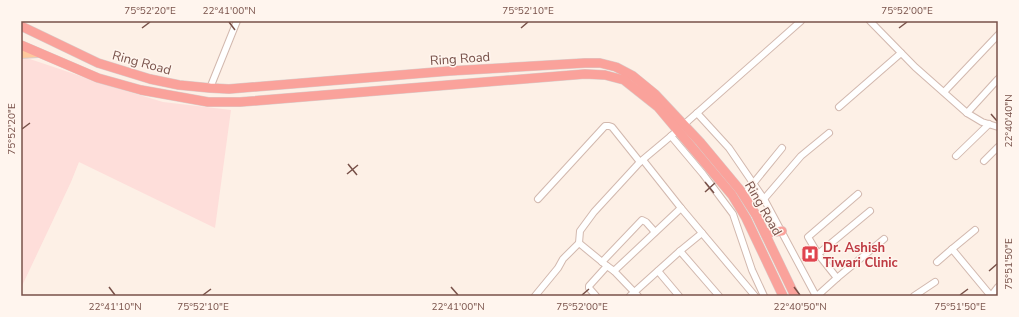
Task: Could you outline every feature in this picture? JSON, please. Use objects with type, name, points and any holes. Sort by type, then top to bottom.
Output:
[{"type":"highway","points":[[23,21],[35,33]]},
{"type":"highway","name":"Ring Road","points":[[21,26],[98,63],[150,79],[179,85],[210,88],[229,89],[449,71],[585,63],[600,63],[616,68],[633,76],[655,94],[732,195],[746,218],[783,296]]},
{"type":"highway","name":"Ring Road","points":[[21,45],[98,78],[141,90],[208,102],[240,102],[585,74],[605,75],[624,80],[700,142],[743,196],[756,215],[795,296]]},
{"type":"highway","points":[[764,233],[782,231]]},
{"type":"main road","points":[[21,54],[38,53]]},
{"type":"street","points":[[210,88],[237,21]]},
{"type":"street","points":[[535,296],[558,268],[563,259],[579,243],[580,231],[594,212],[641,161],[801,21]]},
{"type":"street","points":[[870,21],[915,67],[967,113],[982,122],[998,127]]},
{"type":"street","points":[[944,92],[998,35]]},
{"type":"street","points":[[839,107],[901,53]]},
{"type":"street","points":[[967,113],[998,80]]},
{"type":"street","points":[[696,113],[728,148],[752,184],[764,198],[817,296],[884,239]]},
{"type":"street","points":[[956,156],[989,124]]},
{"type":"street","points":[[538,199],[605,126],[612,127],[755,296]]},
{"type":"street","points":[[764,198],[801,156],[829,133]]},
{"type":"street","points":[[671,136],[733,214],[762,295]]},
{"type":"street","points":[[984,161],[998,147]]},
{"type":"street","points":[[743,196],[782,148]]},
{"type":"street","points":[[837,278],[818,254],[808,237],[858,194]]},
{"type":"street","points":[[614,271],[681,208]]},
{"type":"street","points":[[818,254],[870,211]]},
{"type":"street","points":[[596,296],[589,286],[604,264],[642,220],[646,222],[654,232]]},
{"type":"street","points":[[937,262],[975,230]]},
{"type":"street","points":[[579,243],[614,271],[634,295],[658,271],[702,233]]},
{"type":"street","points":[[952,250],[991,296],[998,287]]},
{"type":"street","points":[[680,251],[719,296]]},
{"type":"street","points":[[658,271],[679,296]]},
{"type":"street","points":[[914,296],[935,282]]},
{"type":"shaded area","points":[[21,56],[163,102],[231,110],[215,228],[79,162],[21,288]]},
{"type":"place","name":"Dr. Ashish Tiwari Clinic","points":[[810,254]]}]
